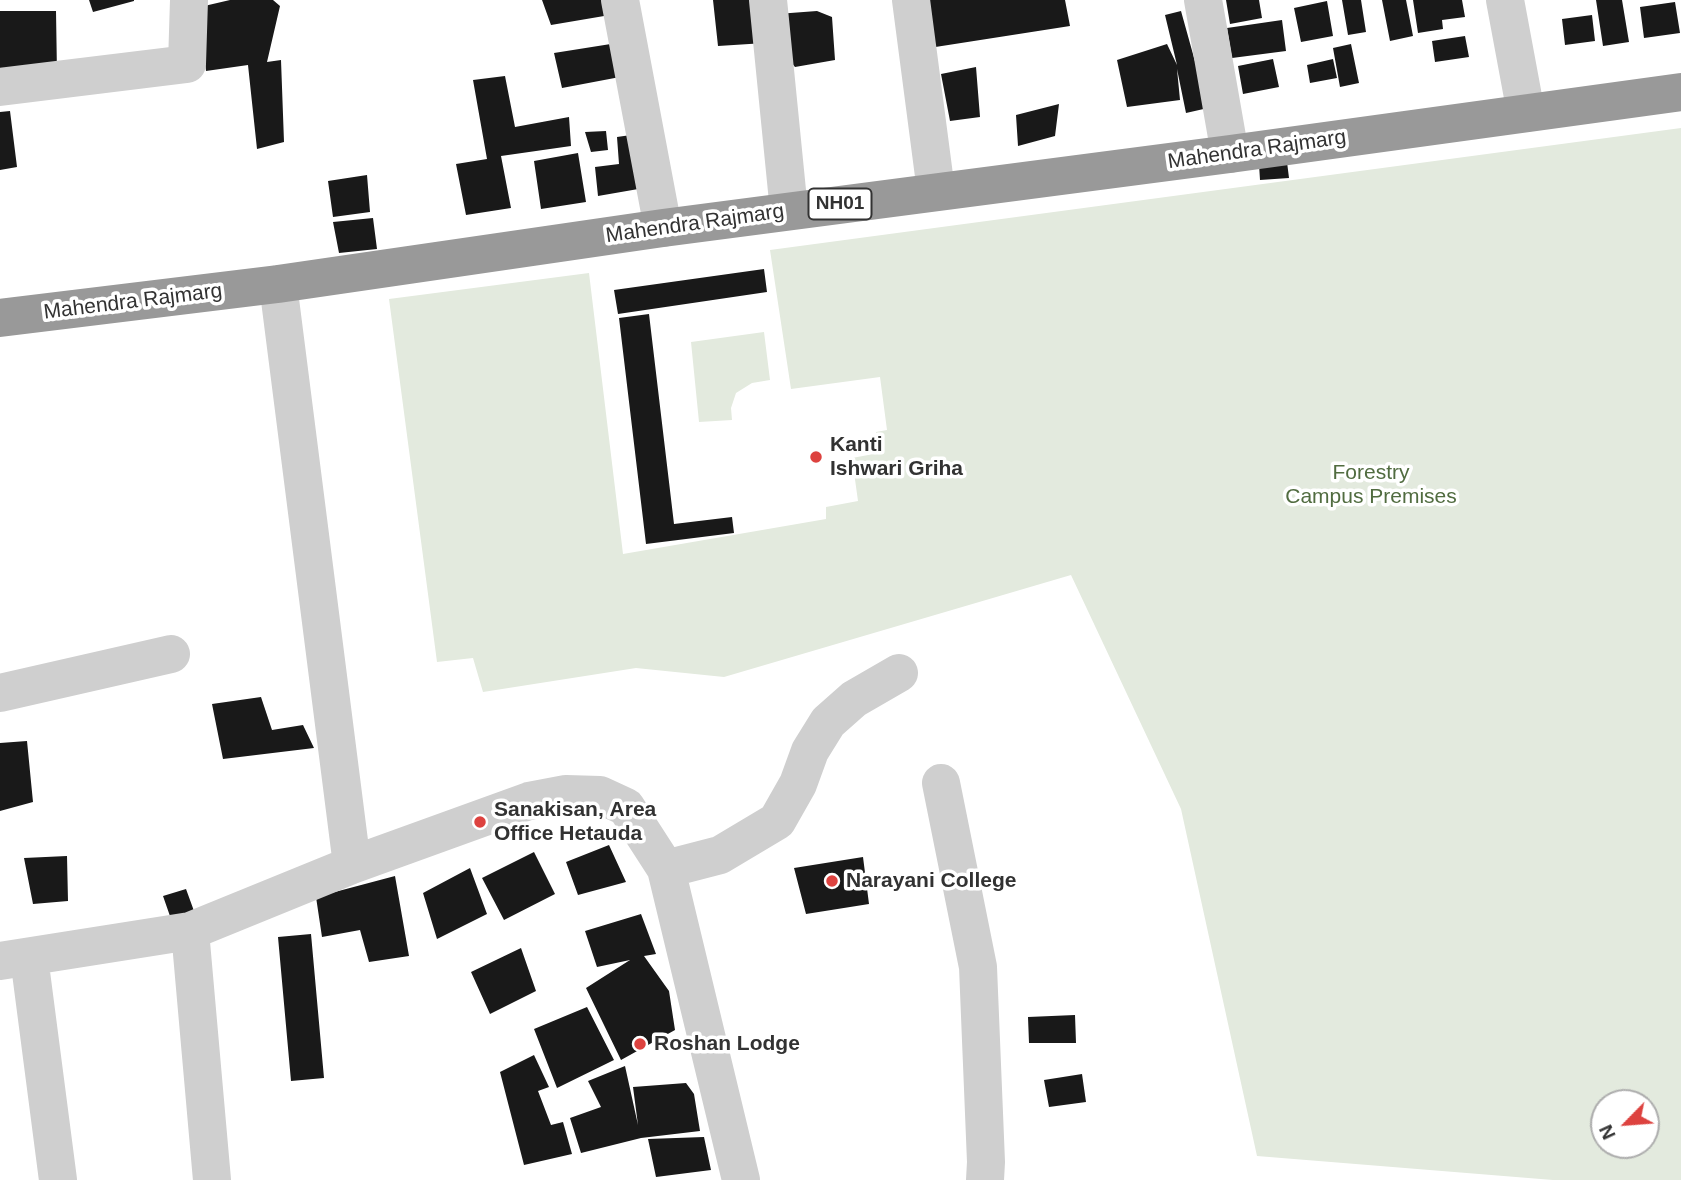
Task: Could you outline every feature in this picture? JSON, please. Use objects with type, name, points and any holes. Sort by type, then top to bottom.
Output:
[{"type":"highway","name":"Mahendra Rajmarg","points":[[0,318],[278,284],[663,228],[1681,92]]},
{"type":"street","points":[[0,87],[187,64],[189,0]]},
{"type":"street","points":[[620,0],[663,228]]},
{"type":"street","points":[[768,0],[789,211]]},
{"type":"street","points":[[911,0],[936,191]]},
{"type":"street","points":[[1203,0],[1230,154]]},
{"type":"street","points":[[1505,0],[1526,113]]},
{"type":"street","points":[[278,284],[352,865]]},
{"type":"street","points":[[0,694],[171,654]]},
{"type":"street","points":[[666,869],[720,855],[777,821],[798,785],[810,751],[828,722],[854,699],[899,673]]},
{"type":"street","points":[[941,783],[978,967],[985,1180]]},
{"type":"street","points":[[58,1180],[15,959],[190,931],[352,865],[529,801],[566,794],[600,795],[626,807],[666,869],[741,1180]]},
{"type":"street","points":[[190,931],[212,1180]]},
{"type":"green space","name":"Forestry Campus Premises","points":[[1681,128],[1681,1180],[1553,1180],[1257,1156],[1181,809],[1071,575],[724,677],[636,668],[483,692],[473,658],[437,662],[389,299],[589,273],[623,554],[826,519],[826,507],[858,501],[852,458],[879,453],[876,432],[887,430],[880,377],[791,389],[770,250]]},
{"type":"green space","points":[[764,332],[770,380],[752,383],[736,393],[731,408],[732,420],[699,422],[691,342]]},
{"type":"building","points":[[89,0],[134,0],[134,1],[93,12]]},
{"type":"building","points":[[230,0],[273,0],[280,6],[267,62],[281,60],[284,142],[257,149],[248,65],[206,71],[200,7]]},
{"type":"building","points":[[542,0],[608,0],[610,15],[551,25]]},
{"type":"building","points":[[713,0],[761,0],[765,43],[718,46]]},
{"type":"building","points":[[922,0],[1065,0],[1070,26],[929,48]]},
{"type":"building","points":[[1226,0],[1259,0],[1262,18],[1230,24]]},
{"type":"building","points":[[1342,0],[1361,0],[1366,32],[1348,35]]},
{"type":"building","points":[[1382,0],[1406,0],[1413,36],[1390,41]]},
{"type":"building","points":[[1413,0],[1462,0],[1465,17],[1442,20],[1443,29],[1418,33]]},
{"type":"building","points":[[1596,0],[1622,0],[1629,42],[1603,46]]},
{"type":"building","points":[[1327,1],[1333,36],[1301,42],[1294,8]]},
{"type":"building","points":[[1675,2],[1680,33],[1644,38],[1640,7]]},
{"type":"building","points":[[0,11],[56,11],[57,74],[0,75]]},
{"type":"building","points":[[817,11],[832,17],[835,60],[795,67],[781,50],[777,14]]},
{"type":"building","points":[[1181,11],[1208,108],[1186,113],[1177,69],[1180,100],[1127,107],[1117,60],[1167,44],[1177,65],[1165,15]]},
{"type":"building","points":[[1592,15],[1595,41],[1565,45],[1562,19]]},
{"type":"building","points":[[1282,20],[1286,51],[1232,58],[1227,28]]},
{"type":"building","points":[[1465,36],[1469,57],[1435,62],[1432,41]]},
{"type":"building","points":[[617,43],[620,77],[562,88],[554,53]]},
{"type":"building","points":[[1351,44],[1359,83],[1340,87],[1333,48]]},
{"type":"building","points":[[1273,59],[1279,87],[1243,94],[1238,66]]},
{"type":"building","points":[[1333,59],[1337,78],[1310,83],[1307,65]]},
{"type":"building","points":[[976,67],[980,117],[950,121],[941,74]]},
{"type":"building","points":[[505,76],[515,127],[569,117],[571,146],[501,156],[511,208],[466,215],[456,164],[487,159],[473,80]]},
{"type":"building","points":[[1059,104],[1055,136],[1018,146],[1016,115]]},
{"type":"building","points":[[10,111],[17,167],[0,170],[0,112]]},
{"type":"building","points":[[606,131],[608,150],[591,152],[585,132]]},
{"type":"building","points":[[638,134],[644,188],[598,196],[595,167],[619,164],[617,137]]},
{"type":"building","points":[[578,153],[586,202],[541,209],[534,161]]},
{"type":"building","points":[[1287,162],[1289,178],[1260,180],[1259,164]]},
{"type":"building","points":[[367,175],[370,212],[333,217],[328,181]]},
{"type":"building","points":[[373,218],[377,249],[339,253],[333,222]]},
{"type":"building","points":[[764,269],[767,292],[618,314],[614,290]]},
{"type":"building","points":[[649,314],[674,524],[732,517],[734,533],[646,544],[619,318]]},
{"type":"building","points":[[261,697],[272,730],[303,725],[314,748],[223,759],[212,704]]},
{"type":"building","points":[[27,741],[33,802],[0,811],[0,743]]},
{"type":"building","points":[[609,845],[626,882],[578,895],[566,862]]},
{"type":"building","points":[[534,852],[555,894],[504,920],[482,878]]},
{"type":"building","points":[[67,856],[68,901],[33,904],[24,858]]},
{"type":"building","name":"Narayani College","points":[[863,857],[869,904],[806,914],[794,868]]},
{"type":"building","points":[[470,868],[487,914],[437,939],[423,893]]},
{"type":"building","points":[[395,876],[409,956],[369,962],[360,930],[322,937],[316,897]]},
{"type":"building","points":[[186,889],[194,911],[171,919],[163,896]]},
{"type":"building","points":[[641,914],[656,954],[644,956],[669,991],[675,1030],[621,1060],[586,988],[630,960],[597,967],[585,931]]},
{"type":"building","points":[[311,934],[324,1078],[291,1081],[278,937]]},
{"type":"building","points":[[521,948],[536,991],[490,1014],[471,972]]},
{"type":"building","points":[[587,1007],[614,1060],[557,1088],[534,1029]]},
{"type":"building","points":[[1075,1015],[1076,1043],[1029,1043],[1028,1017]]},
{"type":"building","points":[[534,1055],[549,1087],[538,1091],[551,1125],[563,1122],[572,1154],[524,1165],[500,1072]]},
{"type":"building","points":[[625,1066],[638,1125],[633,1087],[686,1083],[694,1094],[700,1131],[641,1138],[581,1153],[570,1118],[601,1107],[588,1081]]},
{"type":"building","points":[[1082,1074],[1086,1102],[1049,1107],[1044,1080]]},
{"type":"building","points":[[704,1137],[711,1170],[656,1177],[648,1139]]},
{"type":"place","name":"Kanti Ishwari Griha","points":[[816,457]]},
{"type":"place","name":"Sanakisan, Area Office Hetauda","points":[[480,822]]},
{"type":"place","name":"Narayani College","points":[[832,881]]},
{"type":"place","name":"Roshan Lodge","points":[[640,1044]]}]
